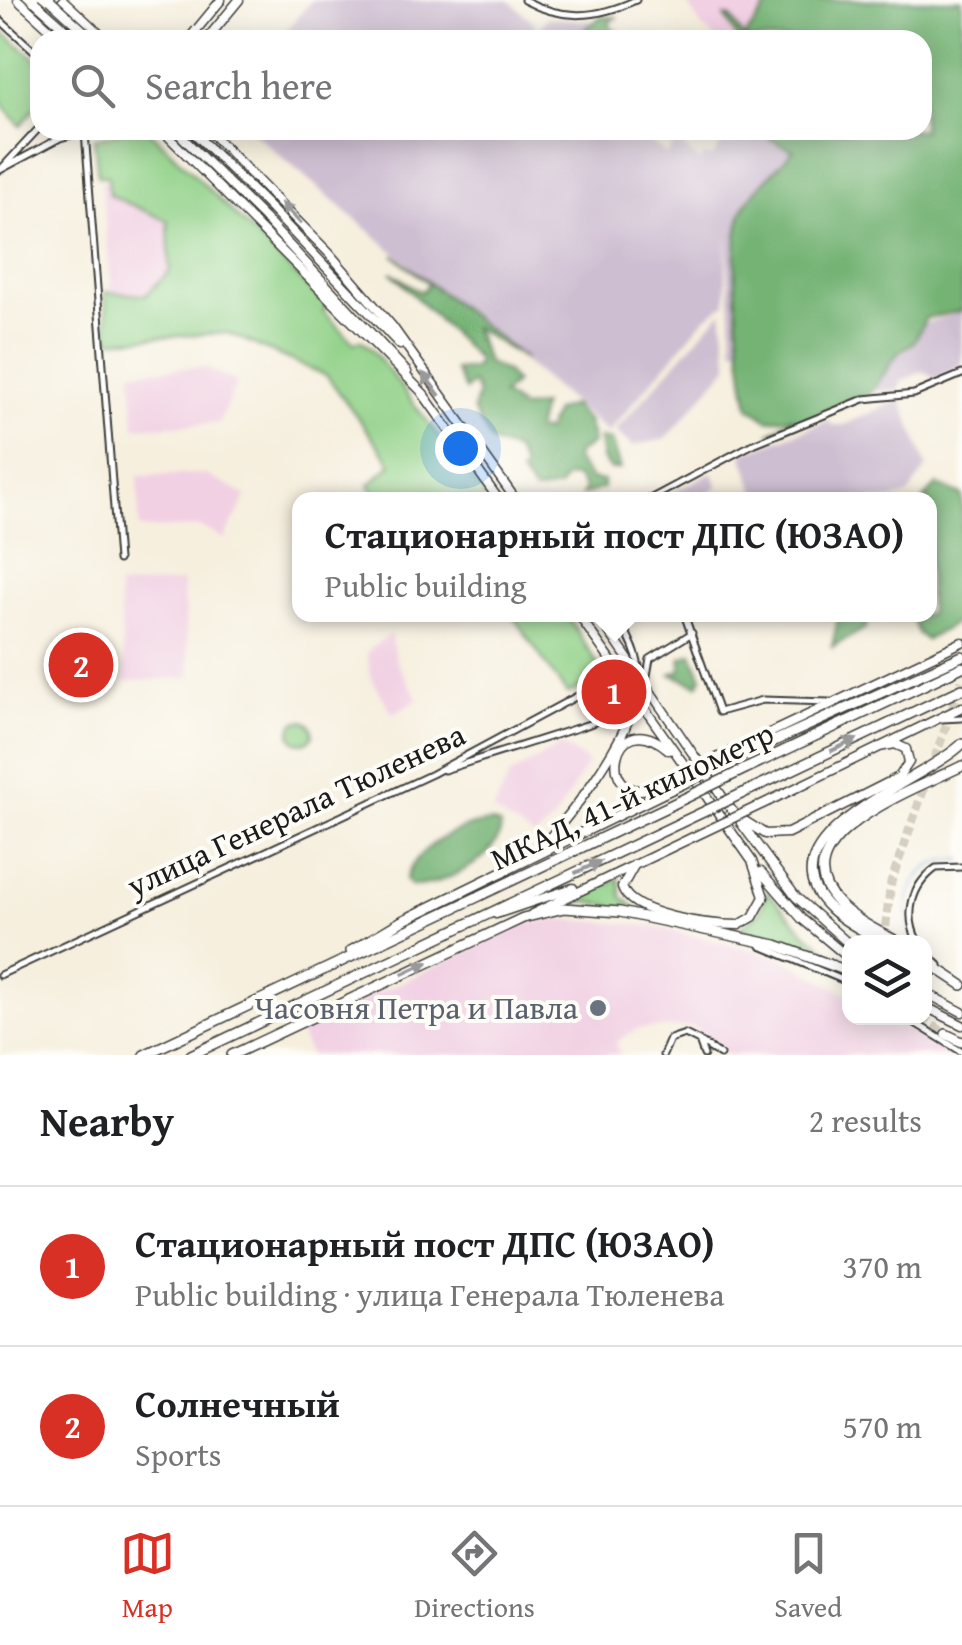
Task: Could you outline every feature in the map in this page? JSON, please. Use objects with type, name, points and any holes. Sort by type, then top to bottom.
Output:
[{"type":"highway","points":[[144,1055],[324,969],[402,921],[615,817],[658,790],[962,656]]},
{"type":"highway","name":"МКАД, 41-й километр","points":[[324,969],[962,666]]},
{"type":"highway","name":"МКАД, 41-й километр","points":[[190,1055],[962,689]]},
{"type":"highway","points":[[872,935],[841,916],[821,897],[813,866],[820,844],[846,817],[935,766],[962,744]]},
{"type":"highway","points":[[888,935],[833,897],[823,872],[825,854],[851,824],[962,766]]},
{"type":"highway","points":[[232,1055],[523,918],[564,908],[592,909],[725,934],[787,948],[842,969]]},
{"type":"highway","points":[[932,968],[960,984]]},
{"type":"highway","points":[[946,1034],[962,1042]]},
{"type":"main road","points":[[18,0],[51,30]]},
{"type":"main road","points":[[50,0],[83,30]]},
{"type":"main road","points":[[63,0],[95,30]]},
{"type":"main road","points":[[196,30],[221,0]]},
{"type":"main road","points":[[214,30],[240,0]]},
{"type":"main road","points":[[34,1],[67,30]]},
{"type":"main road","points":[[172,140],[424,394]]},
{"type":"main road","points":[[185,140],[377,335],[492,492]]},
{"type":"main road","points":[[189,140],[195,163]]},
{"type":"main road","points":[[201,140],[413,360]]},
{"type":"main road","points":[[218,140],[332,255],[392,326],[510,492]]},
{"type":"main road","points":[[583,622],[752,861],[802,919],[842,953]]},
{"type":"main road","points":[[602,622],[660,710],[796,897],[842,938]]},
{"type":"main road","points":[[680,760],[651,736],[626,741],[616,756],[619,778],[633,789],[658,790],[962,642]]},
{"type":"main road","points":[[512,868],[554,836],[624,732],[635,707],[626,684]]},
{"type":"main road","points":[[523,918],[962,707]]},
{"type":"main road","points":[[736,814],[764,834],[799,829],[904,772],[909,762],[906,749],[895,744],[879,747]]},
{"type":"main road","points":[[634,864],[622,886],[636,906],[730,925],[746,922],[762,903],[763,882],[752,861]]},
{"type":"main road","points":[[468,924],[604,878]]},
{"type":"main road","points":[[932,996],[962,1010]]},
{"type":"main road","points":[[932,1010],[962,1025]]},
{"type":"street","points":[[524,0],[555,12],[593,16],[636,0]]},
{"type":"street","points":[[73,30],[77,23],[74,10]]},
{"type":"street","points":[[0,20],[30,47]]},
{"type":"street","points":[[0,170],[30,137]]},
{"type":"street","points":[[0,170],[56,140]]},
{"type":"street","points":[[89,140],[118,560]]},
{"type":"street","points":[[663,492],[750,445],[864,399],[914,394],[962,374]]},
{"type":"street","points":[[432,774],[615,716],[639,687],[640,657],[620,622]]},
{"type":"street","points":[[687,622],[719,712],[764,700],[814,704],[849,697]]},
{"type":"street","points":[[647,689],[650,659],[692,633]]},
{"type":"street","points":[[612,664],[607,680],[626,684]]},
{"type":"street","name":"улица Генерала Тюленева","points":[[0,976],[432,774],[607,680]]},
{"type":"street","points":[[929,723],[962,718]]},
{"type":"street","points":[[916,935],[910,917],[917,890],[936,868],[962,867]]},
{"type":"street","points":[[725,934],[798,958],[842,979]]},
{"type":"street","points":[[932,958],[960,984]]},
{"type":"street","points":[[918,1025],[962,1052]]},
{"type":"street","points":[[663,1055],[667,1042],[677,1035],[689,1034],[720,1055]]},
{"type":"street","points":[[699,1041],[704,1055]]},
{"type":"shaded area","points":[[312,0],[508,0],[536,24],[533,30],[286,30]]},
{"type":"shaded area","points":[[684,0],[771,0],[750,30],[702,27]]},
{"type":"shaded area","points":[[548,17],[594,22],[599,30],[543,30],[540,27]]},
{"type":"shaded area","points":[[262,140],[648,140],[666,155],[677,141],[700,161],[703,156],[712,157],[725,140],[773,140],[791,150],[742,211],[740,348],[733,348],[726,232],[726,303],[706,317],[608,433]]},
{"type":"shaded area","points":[[101,182],[108,182],[110,195],[169,221],[170,271],[147,295],[112,291]]},
{"type":"shaded area","points":[[722,311],[729,365],[666,439],[633,446],[615,431]]},
{"type":"shaded area","points":[[962,312],[962,365],[936,380],[924,371],[903,380],[898,390],[877,391],[875,388],[895,358],[916,342],[922,324]]},
{"type":"shaded area","points":[[205,367],[237,382],[219,423],[135,427],[132,371]]},
{"type":"shaded area","points":[[901,399],[927,467],[910,492],[756,492],[742,454],[829,420],[832,425],[844,425]]},
{"type":"shaded area","points":[[712,472],[718,486],[709,492],[674,492]]},
{"type":"shaded area","points":[[204,474],[247,496],[224,539],[201,527],[139,529],[138,476]]},
{"type":"shaded area","points":[[182,582],[190,677],[125,682],[118,587]]},
{"type":"shaded area","points":[[390,634],[396,661],[418,699],[393,714],[370,676],[367,652]]},
{"type":"shaded area","points":[[561,745],[588,762],[554,820],[535,837],[493,812],[510,775]]},
{"type":"shaded area","points":[[559,919],[653,926],[780,957],[842,991],[842,1025],[902,1025],[958,1055],[728,1055],[694,1027],[637,1029],[616,1042],[620,1055],[310,1055],[298,1030],[527,924]]},
{"type":"green space","points":[[772,0],[962,0],[962,311],[926,318],[914,342],[898,353],[870,394],[769,434],[794,417],[768,420],[749,407],[736,272],[736,244],[746,204],[793,150],[772,140],[932,140],[932,30],[750,30]]},
{"type":"green space","points":[[601,17],[618,17],[610,21],[614,30],[584,30]]},
{"type":"green space","points":[[725,17],[731,18],[739,30],[732,30]]},
{"type":"green space","points":[[0,30],[30,54],[30,114],[20,126],[0,101]]},
{"type":"green space","points":[[94,140],[159,140],[327,306],[323,311],[354,343],[361,340],[371,348],[482,492],[374,492],[369,485],[392,464],[327,376],[228,333],[109,340],[105,292],[146,295],[170,271],[168,221],[109,195],[108,176],[98,176]]},
{"type":"green space","points":[[394,255],[525,359],[473,327],[487,362],[506,372],[515,383],[502,395],[521,408],[542,406],[536,430],[546,431],[555,411],[572,405],[587,421],[593,442],[577,454],[576,460],[590,479],[603,481],[603,488],[583,492],[576,477],[565,478],[559,488],[534,492],[520,473],[524,469],[516,451],[492,443],[473,410],[478,394],[473,383],[465,390],[455,370],[474,368],[478,360],[391,272],[421,292],[429,284]]},
{"type":"green space","points":[[599,438],[611,440],[620,469],[610,469],[602,459]]},
{"type":"green space","points":[[937,485],[962,495],[962,619],[926,640],[913,622],[937,622],[937,492],[930,492]]},
{"type":"green space","points":[[517,622],[571,622],[602,672],[599,680],[567,694]]},
{"type":"green space","points":[[837,622],[866,622],[866,628],[832,647]]},
{"type":"green space","points":[[692,653],[702,678],[698,685],[671,674],[681,670],[681,658]]},
{"type":"green space","points":[[298,721],[306,721],[313,732],[306,743],[298,743],[291,736],[291,728]]},
{"type":"green space","points":[[491,822],[501,826],[498,838],[467,869],[423,885],[411,886],[406,880],[418,857],[428,848],[452,833]]},
{"type":"green space","points":[[619,878],[622,897],[638,910],[586,901],[563,905]]},
{"type":"green space","points":[[767,891],[842,966],[739,929],[760,912]]},
{"type":"waterway","points":[[910,935],[907,912],[914,884],[932,865],[962,860]]},
{"type":"tunnel","points":[[885,935],[891,882],[962,681]]},
{"type":"tunnel","points":[[932,1025],[946,1034]]},
{"type":"place","name":"Солнечный","points":[[81,665]]},
{"type":"place","name":"Стационарный пост ДПС (ЮЗАО)","points":[[614,692]]},
{"type":"place","name":"Часовня Петра и Павла","points":[[598,1008]]}]
